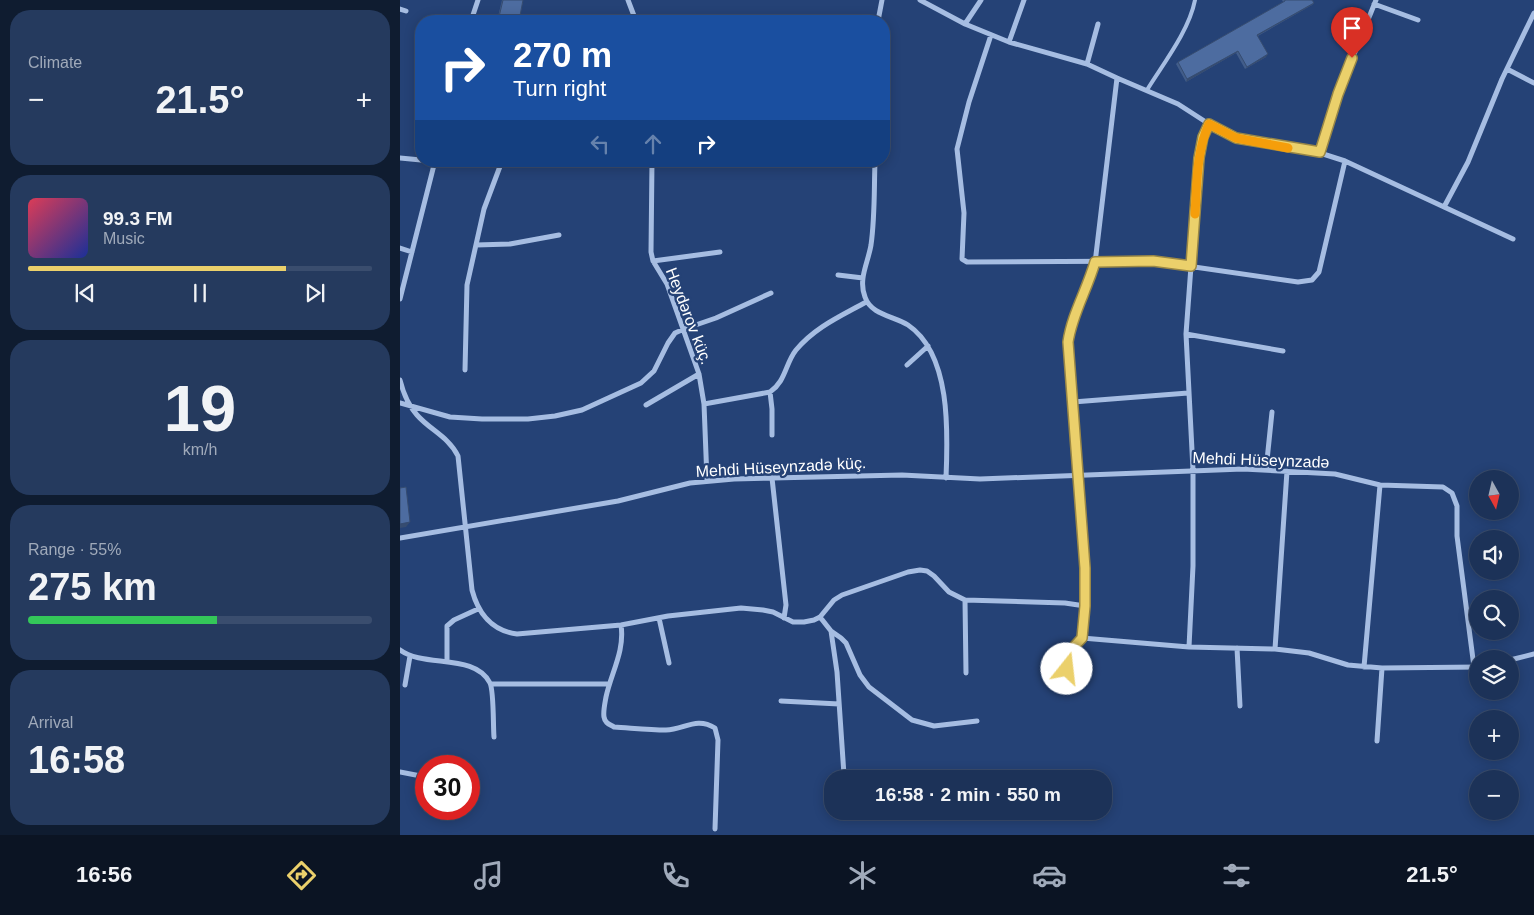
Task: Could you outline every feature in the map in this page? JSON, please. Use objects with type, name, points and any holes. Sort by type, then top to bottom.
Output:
[{"type":"street","points":[[473,15],[478,0]]},
{"type":"street","points":[[628,0],[634,15]]},
{"type":"street","points":[[879,15],[882,0]]},
{"type":"street","points":[[920,0],[965,24],[991,35],[1087,64],[1147,90],[1178,104],[1209,124],[1236,138],[1320,152],[1345,161],[1513,239]]},
{"type":"street","points":[[965,24],[981,0]]},
{"type":"street","points":[[1010,42],[1024,0]]},
{"type":"street","points":[[1320,152],[1338,94],[1375,2],[1418,20]]},
{"type":"street","points":[[1444,207],[1468,162],[1507,69],[1534,13]]},
{"type":"street","points":[[1087,64],[1098,24]]},
{"type":"street","points":[[991,35],[969,102],[957,149],[964,213],[962,259],[967,262],[1153,261],[1298,282],[1312,280],[1319,272],[1345,161]]},
{"type":"street","points":[[1507,69],[1534,82]]},
{"type":"street","points":[[1066,680],[1071,650],[1082,638],[1085,606],[1085,568],[1068,352],[1069,334],[1095,262],[1117,78]]},
{"type":"street","points":[[1189,647],[1194,566],[1193,470],[1186,334],[1199,158],[1203,137],[1209,124]]},
{"type":"street","points":[[400,158],[415,159]]},
{"type":"street","points":[[400,299],[433,167]]},
{"type":"street","points":[[465,370],[467,285],[484,209],[500,167]]},
{"type":"street","name":"Heydərov küç.","points":[[652,167],[650,242],[653,262],[667,284],[699,374],[704,404],[708,480]]},
{"type":"street","points":[[875,167],[870,247],[862,287],[866,302],[874,310],[907,324],[915,330],[928,346],[938,363],[941,376],[946,445],[946,478]]},
{"type":"street","points":[[476,245],[510,244],[558,235]]},
{"type":"street","points":[[400,248],[412,252]]},
{"type":"street","points":[[653,262],[720,252]]},
{"type":"street","points":[[838,275],[863,278]]},
{"type":"street","points":[[400,403],[450,417],[482,419],[528,419],[582,410],[641,383],[654,371],[668,343],[675,334],[684,328],[716,318],[771,293]]},
{"type":"street","points":[[704,404],[770,392],[778,386],[796,351],[814,331],[866,302]]},
{"type":"street","points":[[1186,334],[1283,350]]},
{"type":"street","points":[[907,365],[928,346]]},
{"type":"street","points":[[646,405],[699,374]]},
{"type":"street","points":[[400,380],[410,405],[418,416],[454,446],[458,456],[472,590],[478,609],[496,627],[506,633],[517,634],[620,626],[658,618],[741,608],[773,612],[793,622],[804,622],[820,617],[834,600],[842,595],[908,572],[920,570],[927,571],[949,592],[957,598],[965,600],[1065,603],[1085,606]]},
{"type":"street","points":[[770,392],[772,435]]},
{"type":"street","points":[[1073,402],[1188,393]]},
{"type":"street","points":[[1266,470],[1272,412]]},
{"type":"street","name":"Mehdi Hüseynzadə","points":[[1078,474],[1193,470],[1266,470],[1335,474],[1380,485],[1443,487],[1452,493],[1457,506],[1457,536],[1474,650]]},
{"type":"street","points":[[1275,649],[1287,471]]},
{"type":"street","name":"Mehdi Hüseynzadə küç.","points":[[400,538],[618,501],[675,486],[708,480],[902,475],[980,478],[1078,474]]},
{"type":"street","points":[[772,478],[786,605],[784,618]]},
{"type":"street","points":[[1364,667],[1380,485]]},
{"type":"street","points":[[965,600],[966,673]]},
{"type":"street","points":[[447,662],[448,626],[454,620],[478,609]]},
{"type":"street","points":[[820,617],[831,632],[846,643],[860,675],[869,687],[912,720],[934,726],[977,720]]},
{"type":"street","points":[[658,618],[669,663]]},
{"type":"street","points":[[620,626],[621,645],[617,662],[608,684],[604,706],[604,717],[607,724],[614,727],[667,730],[693,723],[710,725],[715,728],[718,740],[715,829]]},
{"type":"street","points":[[831,632],[844,770]]},
{"type":"street","points":[[1082,638],[1189,647],[1275,649],[1309,653],[1348,665],[1364,667],[1469,667]]},
{"type":"street","points":[[1237,648],[1240,706]]},
{"type":"street","points":[[400,650],[410,656],[478,669],[491,684],[494,737]]},
{"type":"street","points":[[1519,658],[1534,654]]},
{"type":"street","points":[[405,685],[410,656]]},
{"type":"street","points":[[1377,741],[1382,668]]},
{"type":"street","points":[[491,684],[608,684]]},
{"type":"street","points":[[782,701],[839,704]]},
{"type":"street","points":[[400,772],[415,775]]},
{"type":"lane","points":[[1147,90],[1179,38],[1194,7],[1195,0]]},
{"type":"building","points":[[503,0],[523,0],[520,15],[499,15]]},
{"type":"building","points":[[1285,0],[1312,0],[1314,3],[1257,35],[1268,54],[1247,67],[1238,51],[1187,79],[1178,62]]},
{"type":"building","points":[[406,487],[410,522],[400,524],[400,488]]},
{"type":"slow traffic","points":[[1195,214],[1199,158],[1203,137],[1209,124],[1236,138],[1288,148]]},
{"type":"route","points":[[1067,669],[1071,650],[1082,638],[1085,606],[1085,568],[1068,342],[1075,315],[1095,262],[1153,261],[1191,266],[1199,158],[1203,137],[1209,124],[1236,138],[1256,143],[1320,152],[1338,94],[1352,58]]}]
